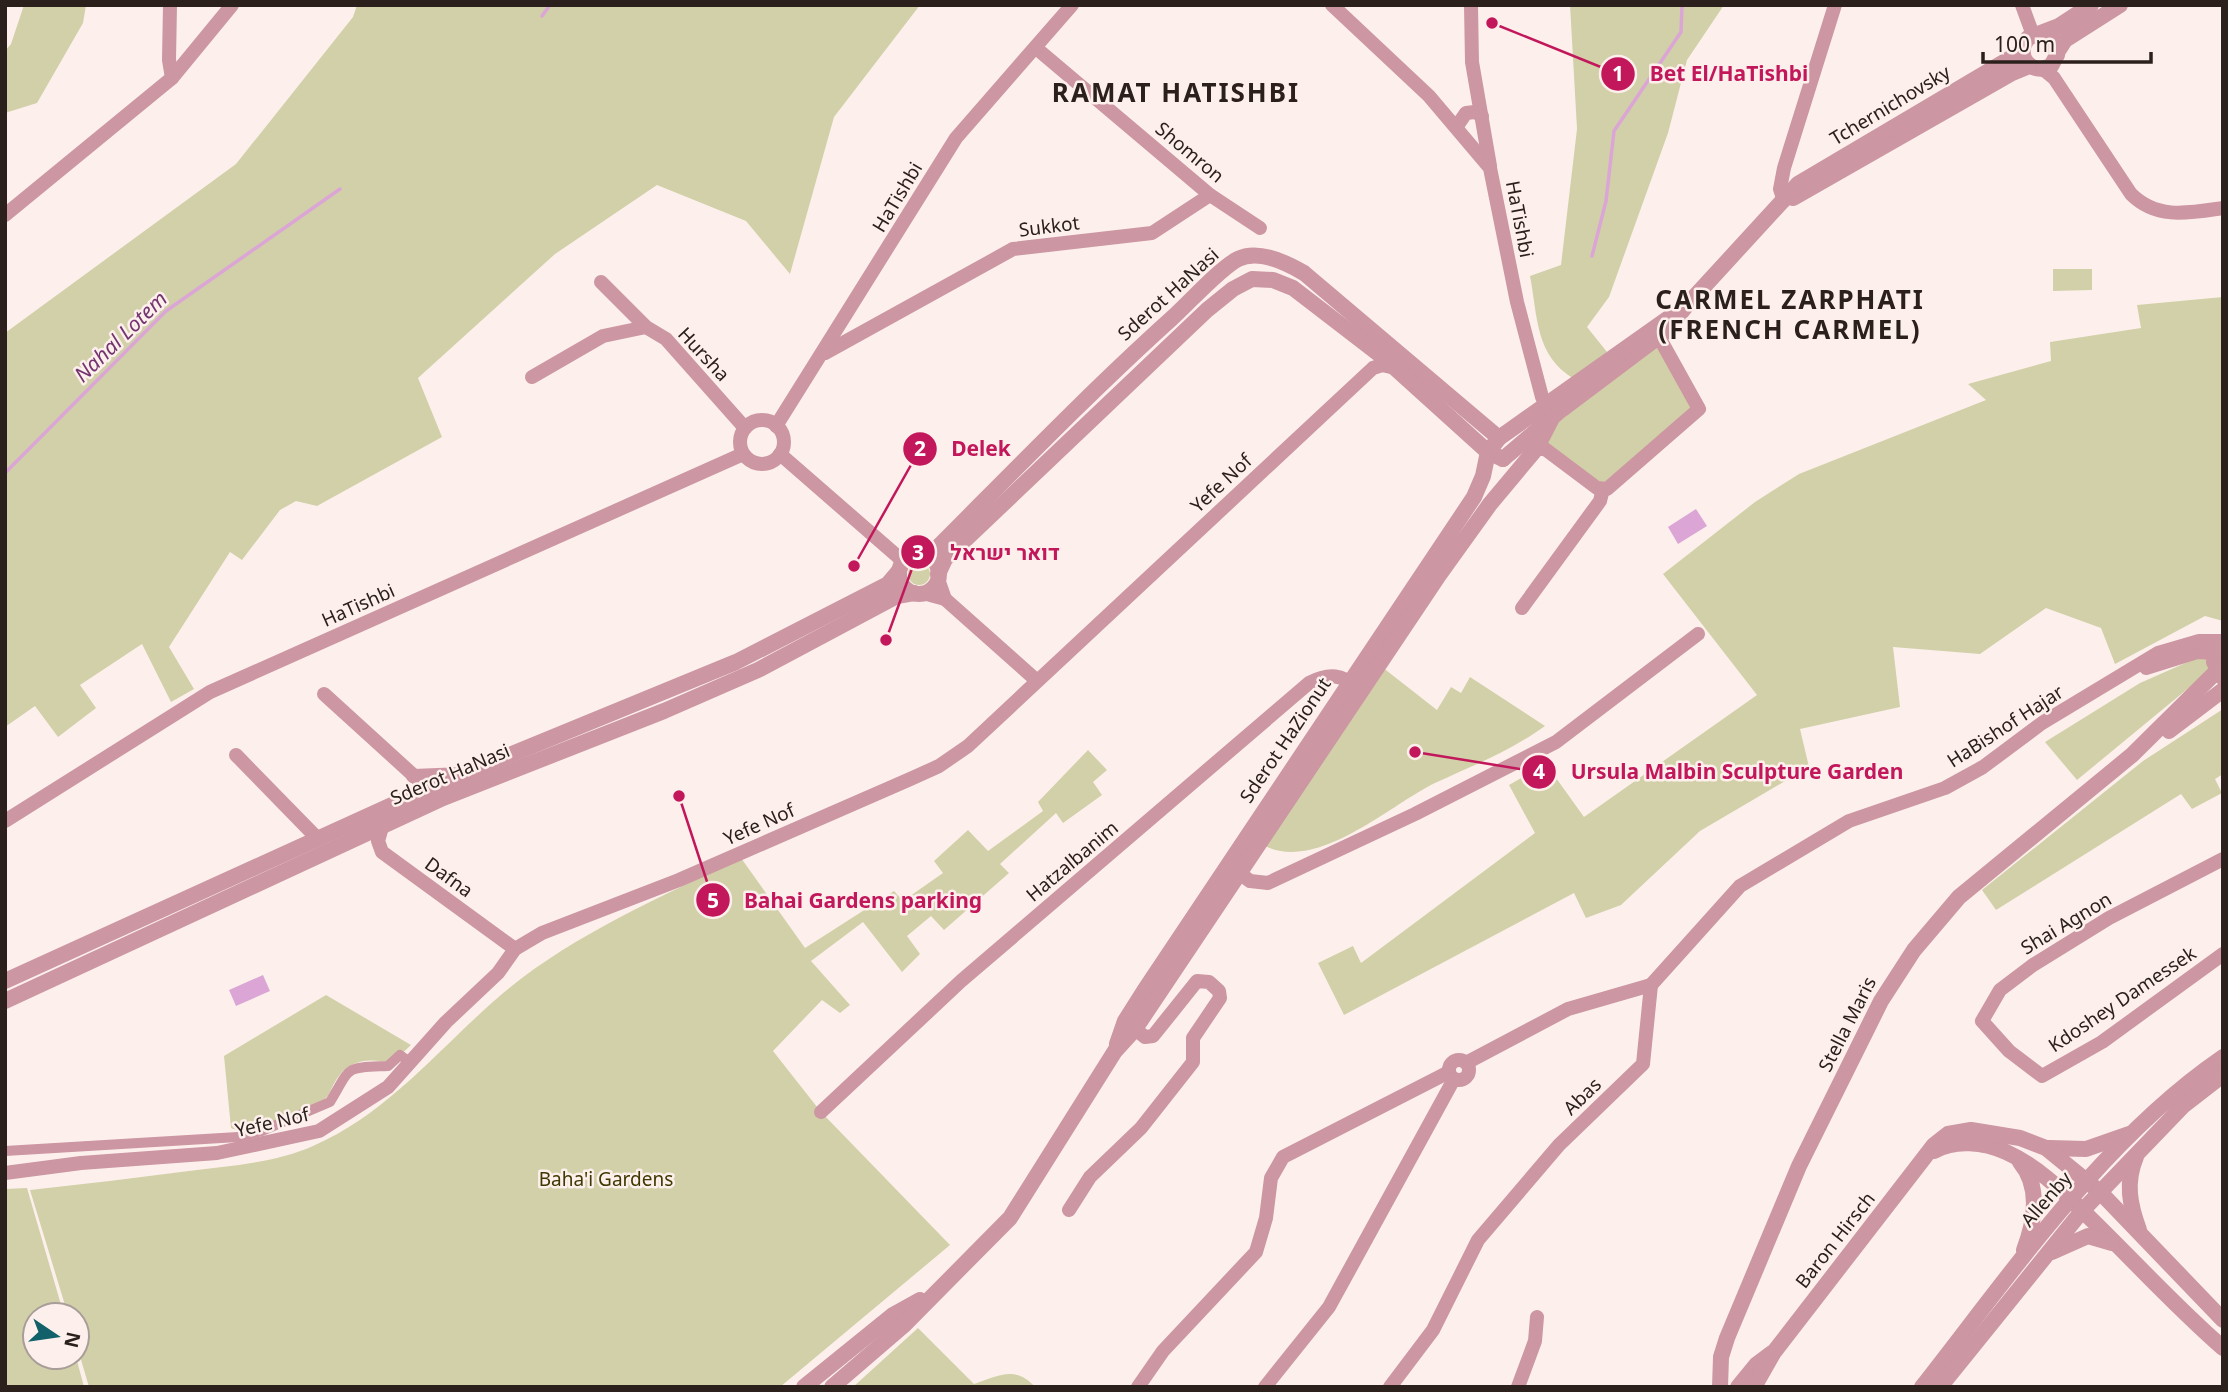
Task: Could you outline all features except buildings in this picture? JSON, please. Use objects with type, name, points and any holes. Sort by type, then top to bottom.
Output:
[{"type":"street","points":[[170,5],[169,60],[172,78]]},
{"type":"street","points":[[5,215],[172,78],[232,5]]},
{"type":"street","name":"HaTishbi","points":[[776,426],[824,354],[956,138],[1072,5]]},
{"type":"street","name":"HaTishbi","points":[[1332,5],[1429,96],[1490,168],[1517,302],[1536,375],[1549,410]]},
{"type":"street","points":[[1471,5],[1472,62],[1490,168]]},
{"type":"street","points":[[1784,201],[1780,189],[1784,168],[1835,5]]},
{"type":"street","points":[[2022,5],[2037,34]]},
{"type":"street","points":[[2037,34],[2059,26],[2091,5]]},
{"type":"street","name":"Tchernichovsky","points":[[1784,201],[1804,194],[2012,73],[2047,65],[2065,40],[2120,5]]},
{"type":"street","points":[[2037,34],[2051,37],[2047,65]]},
{"type":"street","name":"Tchernichovsky","points":[[1496,456],[1499,438],[1525,417],[1549,410],[1653,334],[1687,304],[1808,178],[2016,55],[2037,34]]},
{"type":"street","name":"Shomron","points":[[1036,48],[1210,194],[1259,228]]},
{"type":"street","points":[[2022,49],[2023,58],[2047,65],[2132,194],[2143,206],[2158,212],[2186,213],[2223,208]]},
{"type":"street","points":[[1475,112],[1484,123],[1476,136],[1461,131],[1466,114],[1475,112]]},
{"type":"street","name":"Sukkot","points":[[824,354],[1013,249],[1152,233],[1210,194]]},
{"type":"street","name":"Sderot HaNasi","points":[[921,555],[935,550],[1129,357],[1238,259],[1269,258],[1304,273],[1499,438]]},
{"type":"street","name":"Sderot HaNasi","points":[[938,577],[945,559],[1142,369],[1207,310],[1243,283],[1263,279],[1283,283],[1373,349],[1496,456]]},
{"type":"street","name":"Hursha","points":[[600,282],[646,327],[666,339],[745,428]]},
{"type":"street","points":[[532,377],[603,336],[646,327]]},
{"type":"street","points":[[1522,608],[1600,501],[1603,489],[1699,410],[1653,334]]},
{"type":"street","name":"Tchernichovsky","points":[[1490,504],[1536,449],[1549,410],[1571,388],[1653,334]]},
{"type":"street","points":[[1373,349],[1376,358],[1373,368]]},
{"type":"street","points":[[1373,368],[1382,365],[1395,368]]},
{"type":"street","name":"Yefe Nof","points":[[5,1173],[81,1163],[216,1153],[319,1131],[388,1087],[446,1022],[498,973],[515,949],[542,933],[679,880],[939,766],[982,735],[1036,680],[1373,368]]},
{"type":"street","points":[[1536,375],[1549,386],[1571,388]]},
{"type":"street","points":[[1490,504],[1496,456],[1549,410]]},
{"type":"street","points":[[1474,416],[1502,422],[1525,417]]},
{"type":"street","points":[[757,421],[776,426],[784,442],[780,454],[769,463],[762,464],[743,454],[740,441],[745,428],[757,421]]},
{"type":"street","points":[[1536,449],[1545,449],[1597,488],[1603,489]]},
{"type":"street","name":"HaTishbi","points":[[5,821],[210,692],[743,454]]},
{"type":"street","points":[[780,454],[902,566],[904,586],[918,593],[945,599],[1036,680]]},
{"type":"street","name":"Sderot HaZionut","points":[[832,1387],[903,1326],[1010,1218],[1115,1051],[1135,1030],[1242,871],[1474,497],[1496,456]]},
{"type":"street","name":"Sderot HaZionut","points":[[1115,1051],[1125,1021],[1143,991],[1228,863],[1490,504]]},
{"type":"street","points":[[902,566],[911,556],[921,555],[933,561],[945,599]]},
{"type":"street","name":"Sderot HaNasi","points":[[5,981],[428,789],[736,662],[888,584],[902,566]]},
{"type":"street","points":[[918,593],[933,588],[938,577]]},
{"type":"street","name":"Sderot HaNasi","points":[[5,1001],[443,798],[743,677],[897,596],[918,593]]},
{"type":"street","points":[[1228,863],[1242,871],[1278,879],[1415,814],[1556,742],[1698,634]]},
{"type":"street","points":[[2220,674],[2221,647]]},
{"type":"street","name":"HaBishof Hajar","points":[[1651,985],[1740,886],[1849,821],[1945,788],[1983,767],[2042,723],[2109,682],[2193,653],[2221,647]]},
{"type":"street","name":"Stella Maris","points":[[1720,1387],[1721,1362],[1735,1316],[1799,1166],[1897,974],[1959,897],[2132,755],[2220,674]]},
{"type":"street","name":"Hatzalbanim","points":[[821,1112],[961,981],[1310,683],[1332,675],[1356,685]]},
{"type":"street","name":"Stella Maris","points":[[2132,755],[2223,690]]},
{"type":"street","points":[[324,694],[428,789],[443,798]]},
{"type":"street","points":[[236,755],[318,839]]},
{"type":"street","points":[[413,775],[463,774]]},
{"type":"street","name":"Dafna","points":[[382,827],[378,841],[382,852],[515,949]]},
{"type":"street","name":"Shai Agnon","points":[[2010,1051],[1982,1021],[2000,990],[2033,965],[2109,918],[2223,859]]},
{"type":"street","name":"Kdoshey Damessek","points":[[2010,1051],[2042,1076],[2102,1042],[2223,954]]},
{"type":"street","points":[[1069,1210],[1090,1177],[1141,1128],[1193,1062],[1192,1038],[1220,998],[1219,991],[1209,982],[1197,981],[1153,1036],[1145,1037],[1135,1030]]},
{"type":"street","points":[[1265,1387],[1329,1307],[1452,1075],[1456,1061],[1466,1063],[1568,1009],[1651,985]]},
{"type":"street","name":"Abas","points":[[1390,1387],[1433,1330],[1478,1240],[1559,1145],[1643,1064],[1651,985]]},
{"type":"street","points":[[5,1152],[238,1137],[261,1131],[330,1102],[342,1078],[352,1068],[368,1065],[388,1066],[400,1055],[411,1063]]},
{"type":"street","name":"Allenby","points":[[1922,1387],[2019,1264],[2094,1187],[2140,1126],[2179,1089],[2223,1057]]},
{"type":"street","points":[[1138,1387],[1163,1351],[1256,1252],[1266,1218],[1271,1178],[1283,1157],[1452,1075]]},
{"type":"street","name":"Allenby","points":[[2094,1187],[2139,1151],[2183,1106],[2223,1075]]},
{"type":"street","points":[[2046,1148],[2086,1149],[2117,1140],[2140,1126]]},
{"type":"street","name":"Baron Hirsch","points":[[1754,1387],[1774,1352],[1939,1139],[1958,1131],[1999,1133],[2046,1148],[2094,1187],[2223,1320]]},
{"type":"street","points":[[1929,1154],[1945,1145],[1972,1143],[1996,1148],[2017,1157],[2077,1205],[2223,1348]]},
{"type":"street","points":[[2139,1151],[2129,1184],[2131,1208],[2141,1236]]},
{"type":"street","points":[[2017,1157],[2028,1172],[2034,1202],[2030,1234],[2019,1264]]},
{"type":"street","name":"Allenby","points":[[1940,1387],[2036,1265],[2077,1205]]},
{"type":"street","points":[[2036,1265],[2063,1245],[2088,1236],[2118,1246]]},
{"type":"street","name":"Sderot HaZionut","points":[[804,1387],[893,1314],[932,1294]]},
{"type":"street","points":[[1518,1387],[1535,1341],[1537,1317]]},
{"type":"street","name":"Baron Hirsch","points":[[1737,1387],[1755,1365],[1774,1352]]},
{"type":"street","points":[[1721,1362],[1738,1370],[1755,1365]]},
{"type":"street","points":[[1721,1362],[1737,1387]]},
{"type":"green space","points":[[24,5],[86,5],[83,23],[37,103],[5,113],[5,51],[11,44]]},
{"type":"green space","points":[[357,5],[920,5],[834,117],[790,274],[746,221],[657,185],[555,254],[418,378],[442,437],[317,506],[296,501],[280,510],[242,560],[230,552],[169,647],[194,689],[171,702],[142,644],[80,685],[96,708],[58,737],[35,706],[5,727],[5,333],[236,164],[353,17]]},
{"type":"green space","points":[[1570,5],[1724,5],[1687,60],[1668,133],[1609,297],[1587,327],[1607,352],[1574,379],[1561,369],[1545,347],[1537,321],[1530,276],[1561,265],[1577,129]]},
{"type":"green space","points":[[2053,269],[2092,269],[2092,290],[2053,291]]},
{"type":"green space","points":[[2223,297],[2223,621],[2205,616],[2115,664],[2101,628],[2046,608],[1980,654],[1893,647],[1900,707],[1800,729],[1809,767],[1700,831],[1621,905],[1586,918],[1574,893],[1344,1015],[1318,963],[1353,946],[1361,963],[1535,833],[1509,785],[1546,764],[1584,817],[1757,695],[1663,574],[1755,502],[1799,474],[1986,400],[1968,384],[2051,361],[2050,342],[2141,328],[2137,305]]},
{"type":"green space","points":[[1659,345],[1693,408],[1602,486],[1545,442],[1556,423]]},
{"type":"green space","points":[[919,563],[929,570],[930,574],[923,584],[919,585],[909,578],[908,574],[915,564]]},
{"type":"green space","points":[[2199,657],[2214,661],[2208,672],[2077,780],[2045,742],[2140,683]]},
{"type":"green space","points":[[1382,667],[1437,710],[1451,687],[1461,693],[1470,677],[1545,726],[1504,751],[1435,783],[1353,833],[1330,843],[1308,850],[1286,852],[1265,846]]},
{"type":"green space","points":[[2223,709],[2223,774],[2215,779],[2222,793],[2192,809],[2181,794],[1996,910],[1982,890],[2143,761]]},
{"type":"green space","name":"Baha'i Gardens","points":[[1088,750],[1107,770],[1093,782],[1102,795],[1063,823],[1056,813],[1000,864],[1009,873],[944,930],[931,916],[907,936],[920,954],[902,972],[863,922],[811,961],[850,1005],[840,1013],[822,1000],[773,1051],[821,1112],[950,1245],[780,1387],[89,1387],[84,1371],[91,1371],[91,1301],[64,1301],[30,1190],[252,1163],[298,1152],[366,1116],[413,1078],[502,994],[557,953],[617,919],[741,858],[805,948],[894,891],[903,901],[943,873],[934,861],[968,830],[988,851],[1043,811],[1038,802]]},
{"type":"green space","points":[[326,995],[411,1045],[392,1063],[367,1061],[346,1069],[324,1100],[305,1110],[262,1125],[238,1130],[231,1128],[224,1056]]},
{"type":"green space","points":[[27,1188],[60,1301],[21,1301],[21,1371],[80,1371],[84,1387],[5,1387],[5,1189]]},
{"type":"green space","points":[[918,1328],[974,1384],[1014,1374],[1028,1380],[1035,1387],[853,1387]]},
{"type":"shaded area","points":[[1696,509],[1707,526],[1678,544],[1668,527]]},
{"type":"shaded area","points":[[263,975],[270,991],[236,1006],[229,990]]},
{"type":"waterway","name":"Nahal Lotem","points":[[542,16],[550,5]]},
{"type":"waterway","points":[[1592,256],[1606,201],[1614,131],[1681,32],[1682,5]]},
{"type":"waterway","name":"Nahal Lotem","points":[[5,473],[166,311],[340,189]]},
{"type":"place","name":"Bet El/HaTishbi","points":[[1492,23]]},
{"type":"place","name":"Delek","points":[[854,566]]},
{"type":"place","name":"דואר ישראל","points":[[886,640]]},
{"type":"place","name":"Ursula Malbin Sculpture Garden","points":[[1415,752]]},
{"type":"place","name":"Bahai Gardens parking","points":[[679,796]]},
{"type":"district","name":"RAMAT HATISHBI","points":[[1176,93]]},
{"type":"district","name":"CARMEL ZARPHATI (FRENCH CARMEL)","points":[[1790,315]]}]
